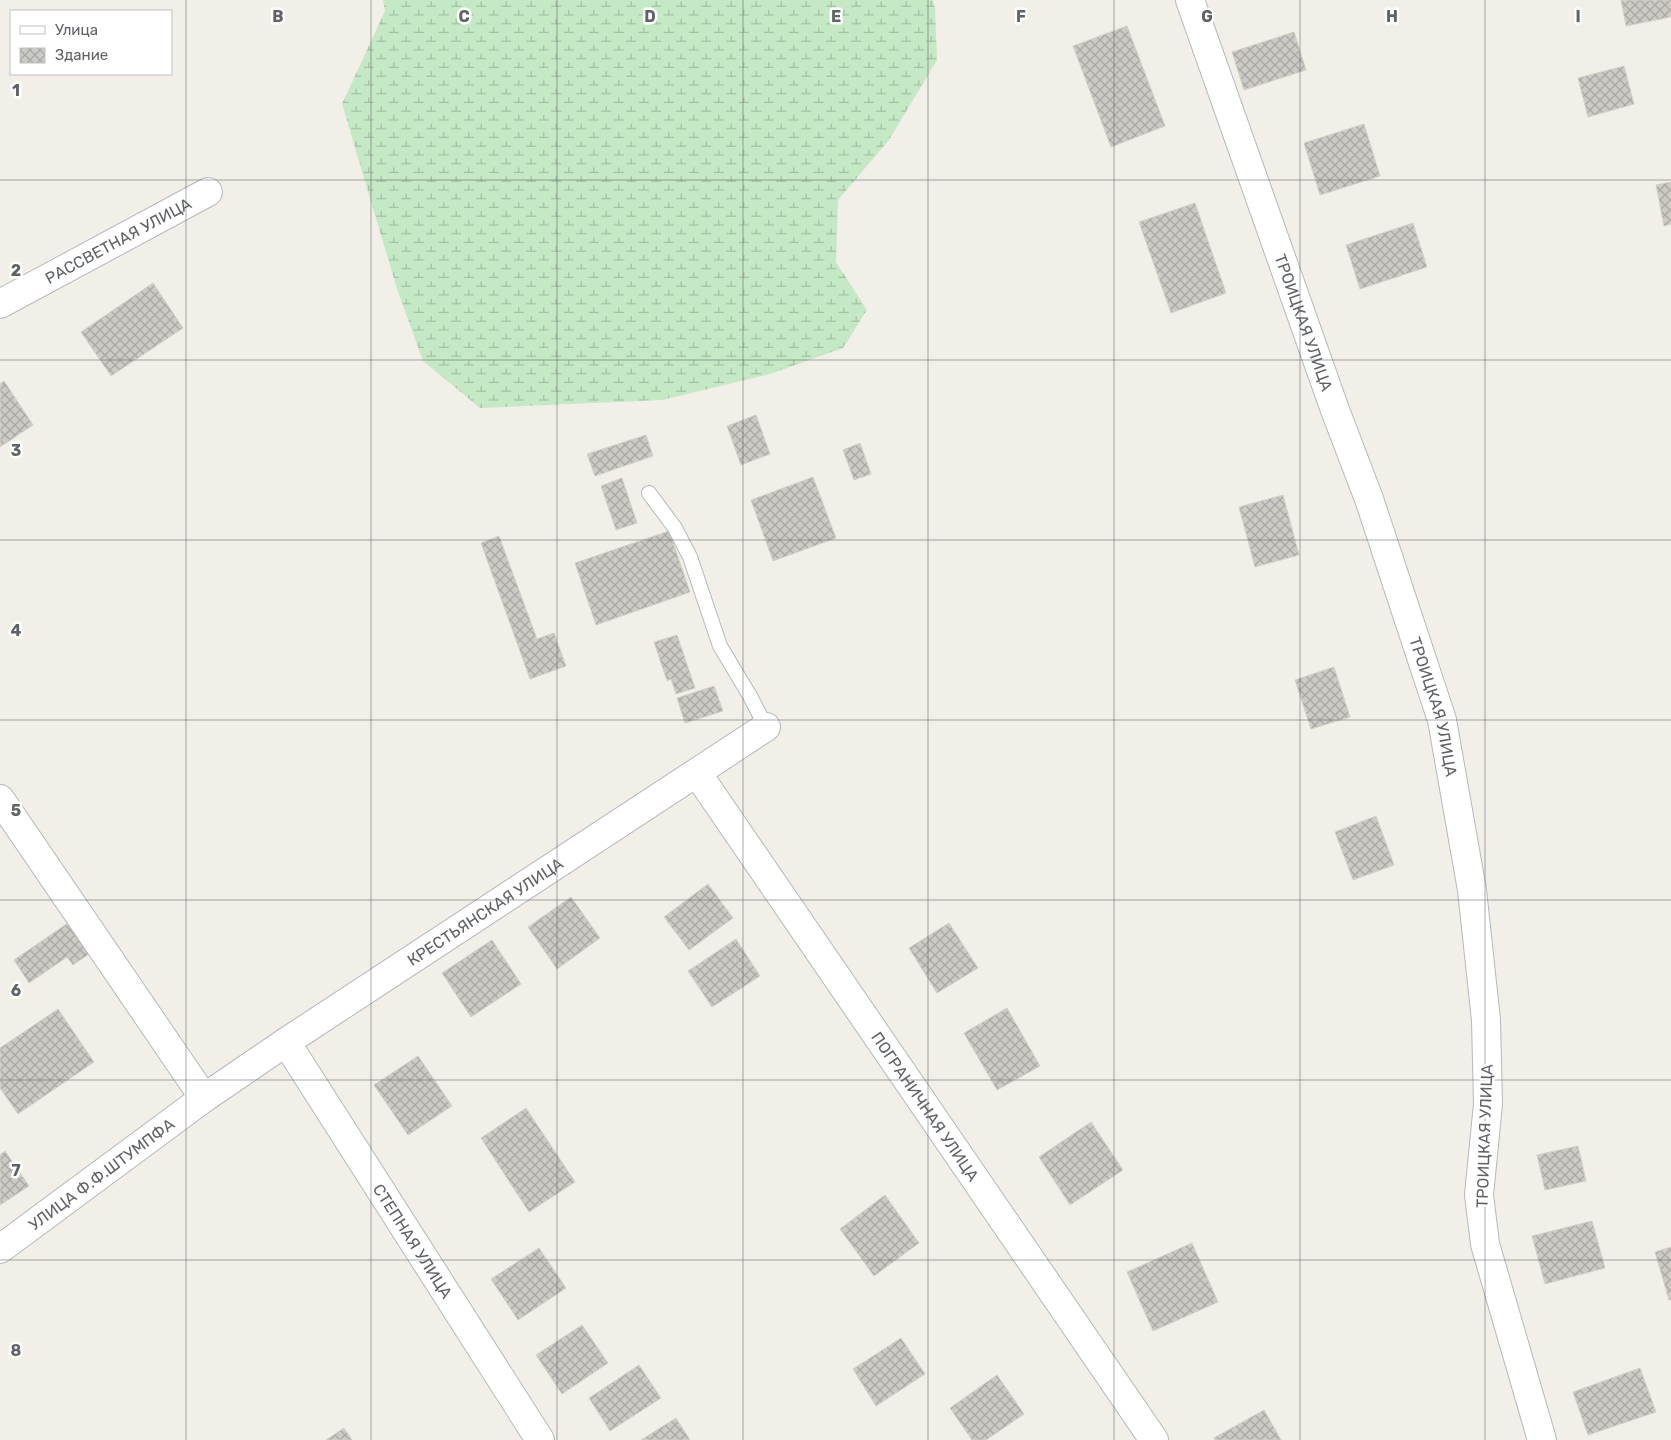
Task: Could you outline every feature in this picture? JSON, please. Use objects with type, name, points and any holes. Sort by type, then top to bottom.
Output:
[{"type":"street","name":"ТРОИЦКАЯ УЛИЦА","points":[[1190,0],[1369,499],[1442,720],[1472,890],[1486,1020],[1488,1104],[1479,1195],[1485,1244],[1542,1440]]},
{"type":"street","name":"РАССВЕТНАЯ УЛИЦА","points":[[0,304],[208,192]]},
{"type":"street","name":"КРЕСТЬЯНСКАЯ УЛИЦА","points":[[204,1098],[286,1042],[766,727]]},
{"type":"street","name":"ПОГРАНИЧНАЯ УЛИЦА","points":[[697,773],[1154,1440]]},
{"type":"street","points":[[0,799],[204,1098]]},
{"type":"street","name":"СТЕПНАЯ УЛИЦА","points":[[286,1042],[540,1440]]},
{"type":"street","name":"УЛИЦА Ф.Ф.ШТУМПФА","points":[[0,1250],[204,1098]]},
{"type":"lane","points":[[649,492],[675,528],[690,557],[720,646],[766,727]]},
{"type":"green space","points":[[383,0],[933,0],[937,60],[889,140],[838,200],[836,262],[867,310],[843,348],[770,374],[662,400],[480,408],[423,361],[397,289],[342,104],[385,11]]},
{"type":"building","points":[[1621,0],[1671,0],[1671,17],[1626,26]]},
{"type":"building","points":[[1127,26],[1165,126],[1111,147],[1073,46]]},
{"type":"building","points":[[1294,32],[1306,70],[1244,90],[1232,52]]},
{"type":"building","points":[[1624,66],[1634,104],[1588,117],[1578,78]]},
{"type":"building","points":[[1364,124],[1380,176],[1320,195],[1304,143]]},
{"type":"building","points":[[1671,182],[1671,224],[1664,226],[1656,185]]},
{"type":"building","points":[[1195,203],[1226,293],[1171,313],[1139,222]]},
{"type":"building","points":[[1413,223],[1427,267],[1360,289],[1346,245]]},
{"type":"building","points":[[153,283],[183,328],[111,376],[81,332]]},
{"type":"building","points":[[4,381],[33,425],[0,447],[0,384]]},
{"type":"building","points":[[756,415],[770,454],[741,465],[727,426]]},
{"type":"building","points":[[646,435],[653,456],[595,476],[587,454]]},
{"type":"building","points":[[860,443],[871,474],[854,480],[843,450]]},
{"type":"building","points":[[813,477],[836,538],[773,561],[751,500]]},
{"type":"building","points":[[622,478],[637,523],[616,530],[601,486]]},
{"type":"building","points":[[1283,495],[1299,555],[1255,567],[1239,507]]},
{"type":"building","points":[[669,531],[690,592],[596,625],[575,563]]},
{"type":"building","points":[[499,536],[537,639],[554,633],[566,666],[530,679],[481,543]]},
{"type":"building","points":[[677,635],[695,688],[676,694],[671,679],[667,681],[654,642]]},
{"type":"building","points":[[1334,667],[1350,717],[1311,729],[1295,680]]},
{"type":"building","points":[[714,686],[723,711],[685,723],[677,698]]},
{"type":"building","points":[[1376,816],[1394,865],[1353,880],[1335,832]]},
{"type":"building","points":[[708,884],[733,918],[689,950],[664,917]]},
{"type":"building","points":[[571,897],[600,938],[557,969],[528,927]]},
{"type":"building","points":[[68,923],[89,954],[73,965],[67,957],[29,983],[14,960]]},
{"type":"building","points":[[949,923],[978,968],[937,993],[909,948]]},
{"type":"building","points":[[736,939],[760,976],[712,1007],[688,971]]},
{"type":"building","points":[[492,940],[521,984],[471,1017],[442,973]]},
{"type":"building","points":[[1007,1008],[1040,1066],[997,1090],[964,1033]]},
{"type":"building","points":[[58,1009],[94,1062],[18,1114],[0,1088],[0,1048]]},
{"type":"building","points":[[418,1056],[452,1106],[408,1135],[374,1085]]},
{"type":"building","points":[[526,1108],[575,1182],[529,1212],[481,1138]]},
{"type":"building","points":[[1091,1122],[1123,1170],[1070,1205],[1039,1157]]},
{"type":"building","points":[[1578,1146],[1586,1181],[1545,1190],[1537,1155]]},
{"type":"building","points":[[5,1151],[29,1186],[0,1205],[0,1155]]},
{"type":"building","points":[[885,1195],[919,1243],[874,1276],[840,1229]]},
{"type":"building","points":[[1592,1221],[1605,1268],[1545,1284],[1532,1236]]},
{"type":"building","points":[[1192,1243],[1218,1302],[1153,1331],[1127,1272]]},
{"type":"building","points":[[1671,1247],[1671,1300],[1669,1300],[1655,1252]]},
{"type":"building","points":[[539,1248],[566,1288],[518,1320],[491,1279]]},
{"type":"building","points":[[582,1325],[608,1363],[562,1394],[536,1355]]},
{"type":"building","points":[[901,1338],[925,1374],[876,1406],[853,1369]]},
{"type":"building","points":[[639,1365],[661,1398],[610,1431],[589,1398]]},
{"type":"building","points":[[1640,1368],[1656,1412],[1588,1435],[1573,1392]]},
{"type":"building","points":[[997,1375],[1024,1414],[986,1440],[972,1440],[950,1408]]},
{"type":"building","points":[[1264,1410],[1281,1440],[1215,1440],[1214,1438]]},
{"type":"building","points":[[676,1418],[690,1440],[641,1440]]},
{"type":"building","points":[[344,1428],[352,1440],[326,1440]]}]
